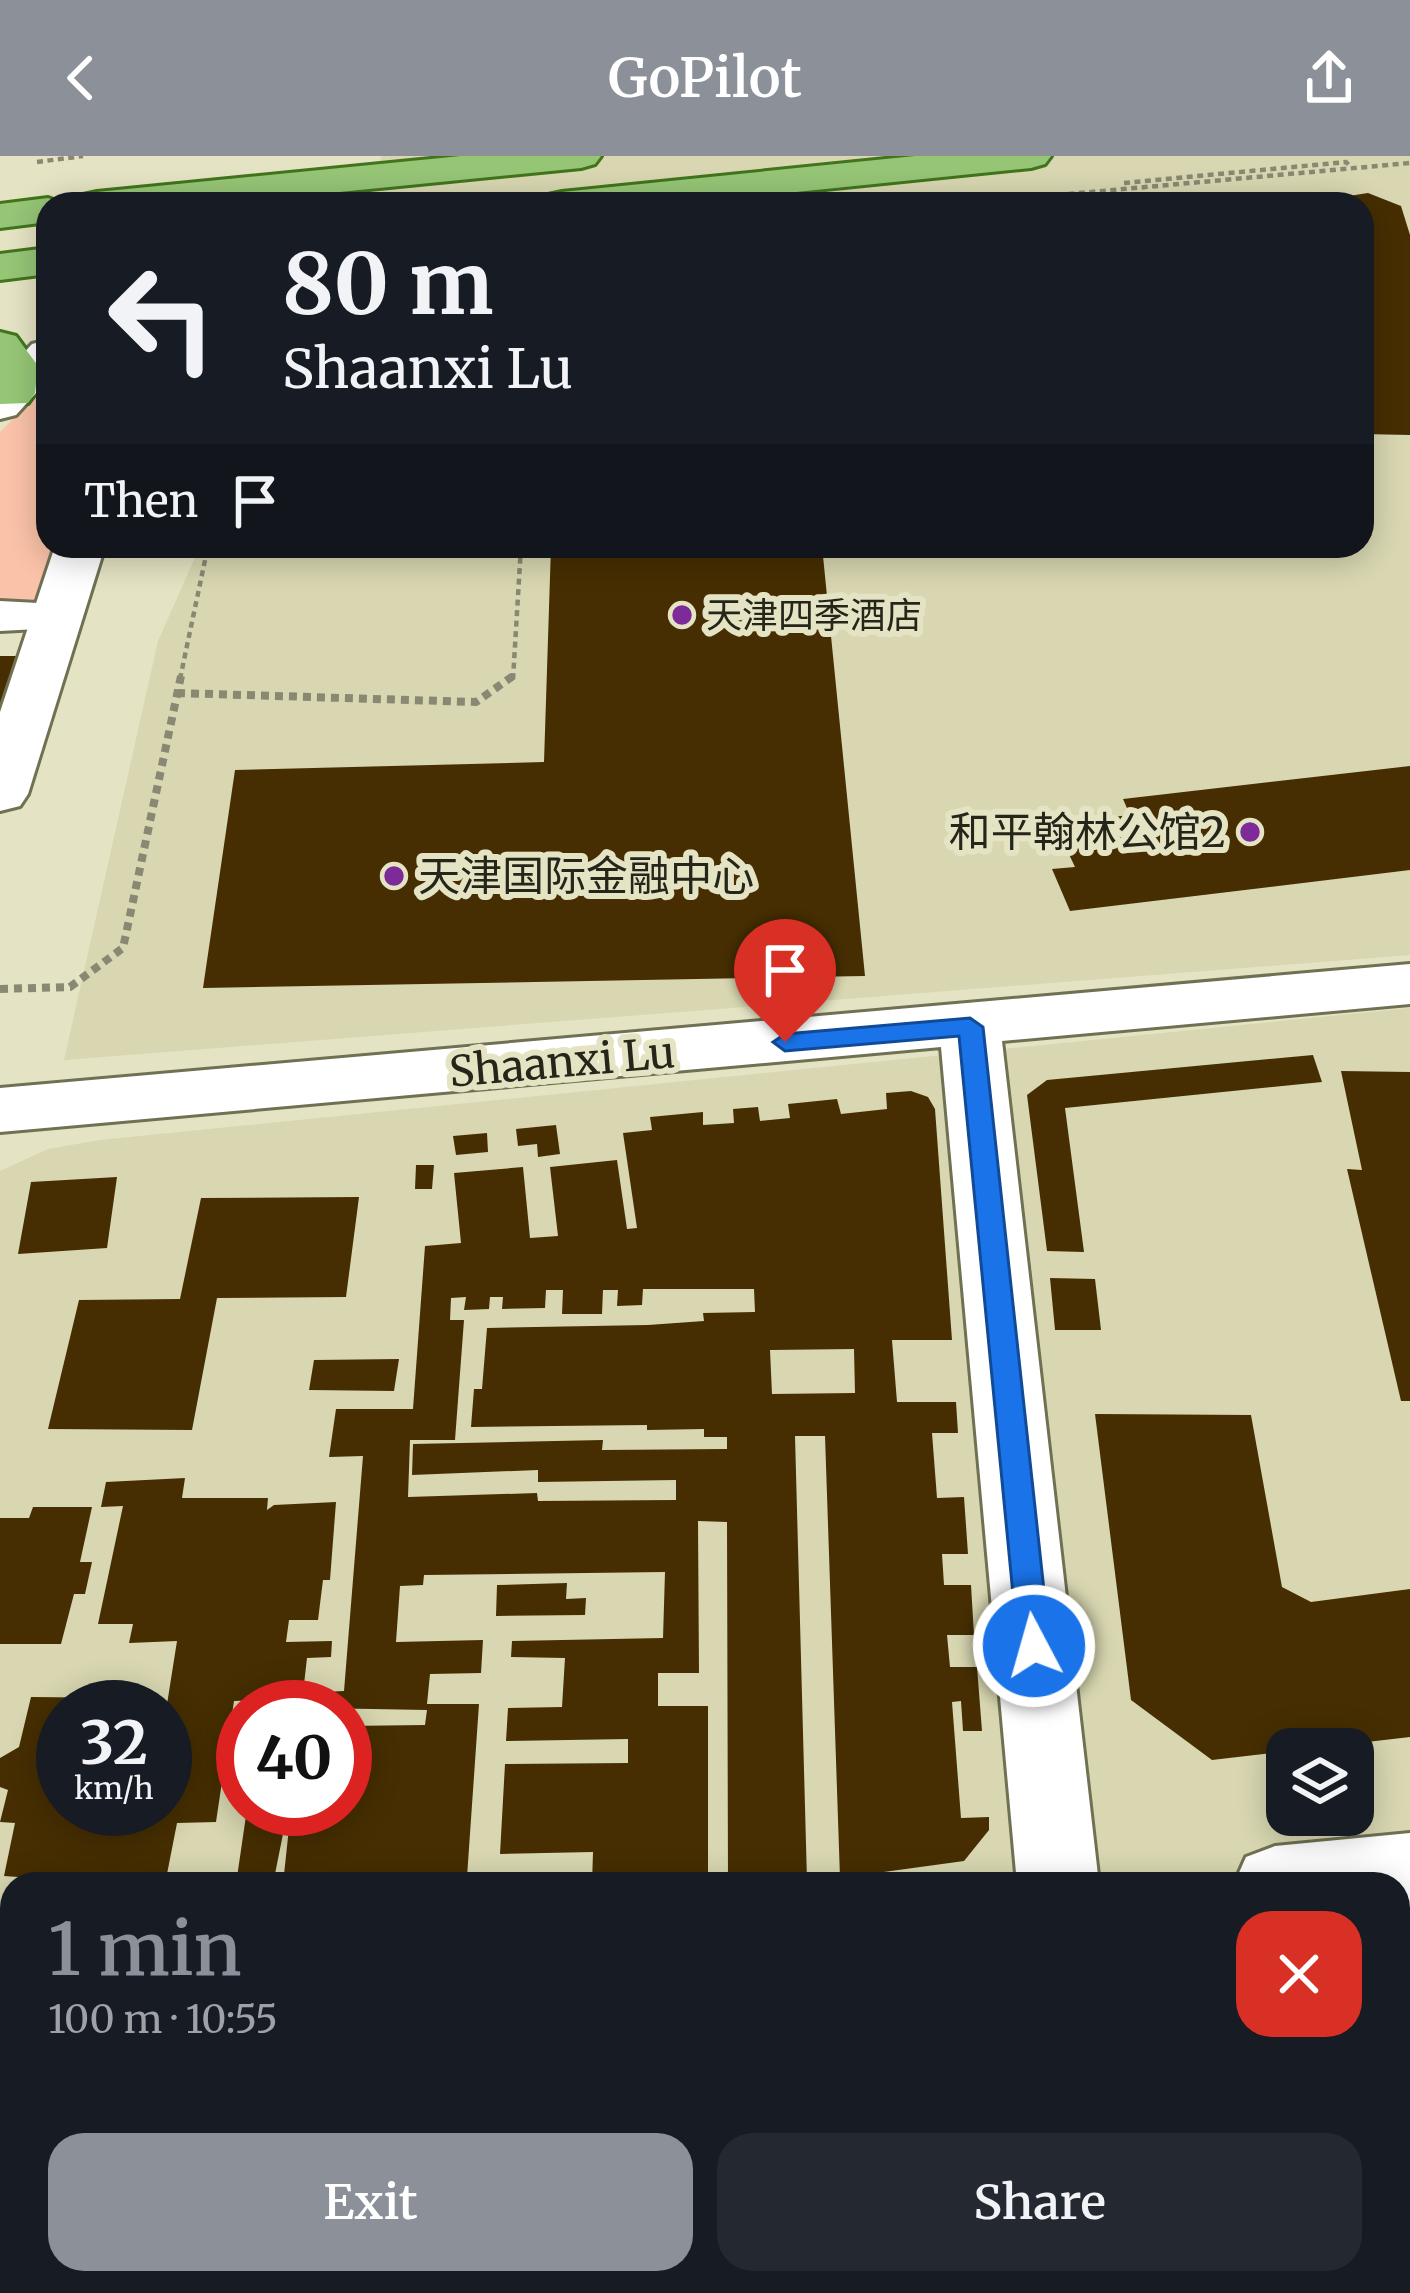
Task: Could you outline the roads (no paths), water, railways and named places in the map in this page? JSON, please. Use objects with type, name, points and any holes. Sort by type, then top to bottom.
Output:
[{"type":"main road","points":[[191,192],[223,156]]},
{"type":"main road","points":[[249,192],[282,156]]},
{"type":"main road","points":[[277,192],[379,174],[581,156]]},
{"type":"main road","points":[[679,192],[1031,156]]},
{"type":"main road","points":[[0,216],[36,212]]},
{"type":"main road","points":[[0,267],[36,262]]},
{"type":"main road","points":[[0,345],[16,366],[6,399]]},
{"type":"street","points":[[6,399],[36,365]]},
{"type":"street","points":[[0,794],[76,558]]},
{"type":"street","points":[[0,616],[58,616]]},
{"type":"street","name":"Shaanxi Lu","points":[[0,1110],[970,1027],[1410,984]]},
{"type":"street","points":[[970,1027],[1057,1872]]},
{"type":"place","name":"天津四季酒店","points":[[682,615]]},
{"type":"place","name":"和平翰林公馆2","points":[[1250,832]]},
{"type":"place","name":"天津国际金融中心","points":[[394,876]]}]
